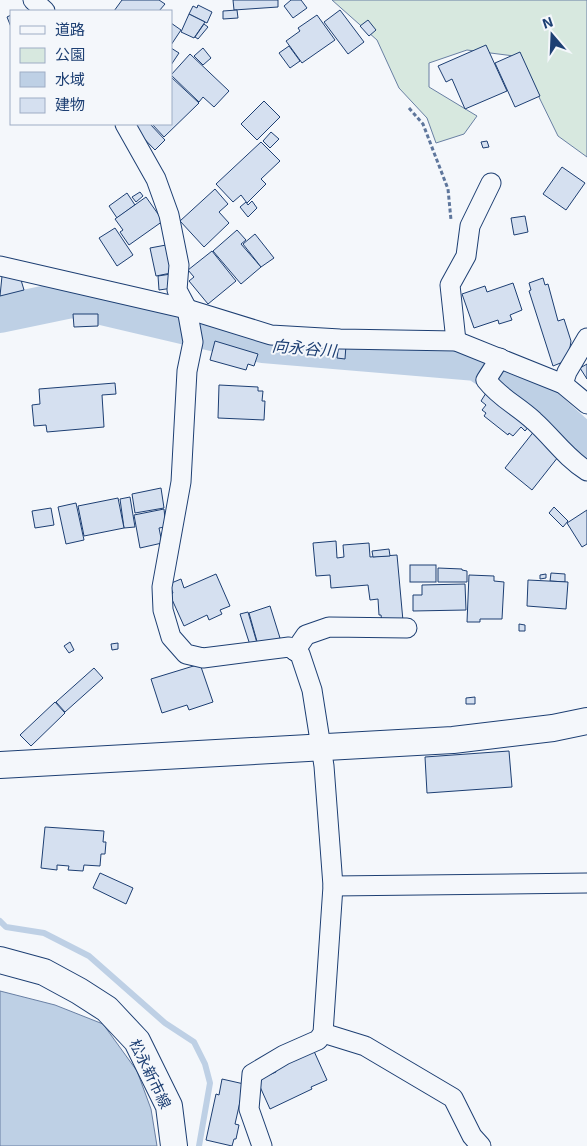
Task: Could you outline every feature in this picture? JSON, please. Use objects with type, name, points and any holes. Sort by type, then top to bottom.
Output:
[{"type":"street","points":[[33,0],[44,10]]},
{"type":"street","points":[[126,125],[156,180],[169,215],[179,265],[177,290],[187,309],[193,342],[188,371],[181,482],[162,587],[163,610],[170,637],[186,654],[203,658],[289,647],[300,654],[312,690],[322,746],[333,886],[324,1032],[318,1040],[284,1054],[252,1074],[249,1108],[262,1146]]},
{"type":"street","points":[[456,341],[450,285],[466,256],[470,226],[491,183]]},
{"type":"street","points":[[0,266],[187,309],[271,335],[340,339],[456,341],[563,384],[587,404]]},
{"type":"street","points":[[563,384],[567,372],[587,338]]},
{"type":"street","points":[[500,358],[486,380],[496,393],[534,420],[573,463],[587,472]]},
{"type":"street","points":[[295,651],[306,635],[329,627],[407,628]]},
{"type":"street","points":[[0,765],[453,740],[553,728],[587,720]]},
{"type":"street","points":[[333,886],[587,883]]},
{"type":"street","name":"松永新市線","points":[[0,960],[44,972],[80,990],[107,1009],[138,1041],[169,1106],[174,1146]]},
{"type":"street","points":[[324,1032],[365,1046],[453,1098],[472,1136],[481,1146]]},
{"type":"path","points":[[409,108],[423,124],[448,189],[452,228]]},
{"type":"green space","points":[[332,0],[587,0],[587,157],[558,136],[537,93],[514,56],[467,50],[429,63],[429,87],[477,116],[464,134],[436,143],[427,118],[399,88],[377,40]]},
{"type":"water","points":[[0,991],[55,1005],[103,1024],[137,1071],[151,1109],[157,1146],[0,1146]]},
{"type":"building","points":[[122,0],[159,0],[165,4],[160,10],[115,10]]},
{"type":"building","points":[[233,0],[278,0],[278,7],[234,10]]},
{"type":"building","points":[[291,0],[301,0],[307,8],[293,18],[284,6]]},
{"type":"building","points":[[198,5],[212,12],[207,23],[189,14],[193,6],[197,8]]},
{"type":"building","points":[[237,10],[238,18],[223,19],[223,11]]},
{"type":"building","points":[[340,10],[364,42],[348,54],[324,22]]},
{"type":"building","points":[[189,14],[205,22],[194,38],[181,32]]},
{"type":"building","points":[[317,15],[335,40],[302,63],[286,41],[300,31],[298,28]]},
{"type":"building","points":[[368,20],[376,30],[369,36],[360,26]]},
{"type":"building","points":[[172,24],[181,30],[172,44]]},
{"type":"building","points":[[204,24],[208,27],[198,39],[195,37]]},
{"type":"building","points":[[486,45],[507,91],[465,109],[452,79],[446,82],[438,66]]},
{"type":"building","points":[[289,46],[300,61],[290,68],[279,53]]},
{"type":"building","points":[[203,48],[211,58],[203,65],[194,56]]},
{"type":"building","points":[[172,49],[179,53],[172,64]]},
{"type":"building","points":[[520,52],[540,96],[515,107],[495,63]]},
{"type":"building","points":[[190,54],[229,91],[214,107],[203,97],[199,102],[172,74]]},
{"type":"building","points":[[172,78],[199,103],[164,137],[153,125],[172,125]]},
{"type":"building","points":[[264,101],[280,117],[257,140],[241,124]]},
{"type":"building","points":[[131,125],[151,125],[165,140],[155,150]]},
{"type":"building","points":[[271,132],[279,139],[270,148],[263,141]]},
{"type":"building","points":[[487,141],[489,147],[483,148],[481,142]]},
{"type":"building","points":[[261,142],[280,161],[261,179],[266,184],[247,203],[241,195],[233,202],[216,184]]},
{"type":"building","points":[[562,167],[585,183],[566,210],[543,194]]},
{"type":"building","points":[[215,189],[228,204],[219,212],[229,223],[204,247],[180,221]]},
{"type":"building","points":[[140,192],[143,196],[136,202],[132,197]]},
{"type":"building","points":[[127,193],[135,205],[117,218],[109,206]]},
{"type":"building","points":[[146,197],[163,221],[129,245],[120,232],[123,230],[115,219]]},
{"type":"building","points":[[252,201],[257,208],[248,217],[240,207],[246,202],[248,205]]},
{"type":"building","points":[[525,216],[528,232],[514,235],[511,218]]},
{"type":"building","points":[[115,228],[133,255],[117,266],[99,238]]},
{"type":"building","points":[[237,230],[246,240],[241,244],[261,267],[241,284],[213,251]]},
{"type":"building","points":[[255,234],[274,258],[261,267],[243,244]]},
{"type":"building","points":[[166,245],[171,273],[156,276],[150,248]]},
{"type":"building","points":[[212,251],[236,281],[208,304],[189,281],[194,277],[188,270]]},
{"type":"building","points":[[171,274],[173,288],[159,290],[158,276]]},
{"type":"building","points":[[2,276],[21,280],[24,290],[0,296]]},
{"type":"building","points":[[543,278],[545,285],[548,284],[558,321],[564,319],[571,341],[568,360],[553,366],[529,291],[531,290],[529,283]]},
{"type":"building","points":[[513,283],[522,310],[510,315],[512,320],[499,324],[498,320],[474,328],[462,294],[485,286],[487,292]]},
{"type":"building","points":[[73,314],[98,314],[98,326],[74,327]]},
{"type":"building","points":[[215,341],[258,354],[254,366],[248,364],[246,370],[210,360]]},
{"type":"building","points":[[339,345],[346,345],[345,359],[337,358]]},
{"type":"building","points":[[587,364],[587,379],[580,368]]},
{"type":"building","points":[[115,383],[116,394],[102,395],[104,427],[47,432],[46,425],[34,426],[32,405],[40,404],[39,389]]},
{"type":"building","points":[[219,385],[258,387],[258,391],[263,391],[262,401],[265,401],[264,420],[218,418]]},
{"type":"building","points":[[486,393],[531,424],[525,431],[521,427],[513,436],[509,433],[508,435],[484,416],[486,413],[482,410],[486,405],[481,401]]},
{"type":"building","points":[[535,430],[562,452],[532,490],[505,468]]},
{"type":"building","points":[[161,488],[164,508],[135,513],[132,494]]},
{"type":"building","points":[[130,497],[135,527],[124,528],[120,499]]},
{"type":"building","points":[[118,498],[124,528],[84,536],[78,506]]},
{"type":"building","points":[[76,503],[84,540],[66,544],[58,507]]},
{"type":"building","points":[[554,507],[568,521],[563,527],[549,513]]},
{"type":"building","points":[[51,508],[54,525],[35,528],[32,511]]},
{"type":"building","points":[[164,509],[165,527],[159,528],[162,543],[140,548],[134,515]]},
{"type":"building","points":[[587,510],[587,544],[582,547],[567,523]]},
{"type":"building","points":[[336,541],[337,558],[344,557],[343,545],[369,543],[370,557],[397,555],[403,621],[382,622],[381,615],[379,615],[378,599],[370,600],[368,585],[331,588],[330,575],[316,576],[313,543]]},
{"type":"building","points":[[389,549],[390,556],[373,557],[372,551]]},
{"type":"building","points":[[410,565],[436,565],[436,582],[410,582]]},
{"type":"building","points":[[438,568],[467,571],[467,582],[438,582]]},
{"type":"building","points":[[551,573],[565,574],[565,582],[550,581]]},
{"type":"building","points":[[216,574],[230,606],[220,610],[222,614],[209,620],[207,615],[184,626],[170,595],[173,593],[169,584],[181,579],[184,588]]},
{"type":"building","points":[[546,574],[546,578],[540,579],[540,575]]},
{"type":"building","points":[[469,575],[494,576],[494,581],[504,582],[502,619],[480,619],[480,622],[467,622]]},
{"type":"building","points":[[528,580],[568,582],[566,609],[527,606]]},
{"type":"building","points":[[465,584],[466,610],[413,611],[413,595],[422,595],[422,585]]},
{"type":"building","points":[[270,606],[280,638],[258,645],[249,613]]},
{"type":"building","points":[[248,612],[257,643],[250,645],[240,614]]},
{"type":"building","points":[[519,624],[525,625],[525,631],[519,631]]},
{"type":"building","points":[[70,642],[74,650],[69,653],[64,646]]},
{"type":"building","points":[[118,643],[118,649],[112,650],[111,644]]},
{"type":"building","points":[[200,664],[213,702],[189,710],[187,705],[162,713],[151,679]]},
{"type":"building","points":[[94,668],[103,678],[65,712],[56,702]]},
{"type":"building","points":[[475,697],[475,704],[466,704],[466,698]]},
{"type":"building","points":[[55,702],[65,713],[31,746],[20,735]]},
{"type":"building","points":[[509,751],[512,787],[427,793],[425,757]]},
{"type":"building","points":[[45,827],[104,831],[103,842],[106,842],[105,854],[101,854],[100,866],[84,865],[83,871],[68,870],[69,866],[57,865],[57,870],[41,868]]},
{"type":"building","points":[[100,873],[133,888],[126,904],[93,888]]},
{"type":"building","points":[[313,1049],[327,1080],[270,1109],[257,1080],[276,1072],[275,1067]]},
{"type":"building","points":[[222,1079],[244,1084],[235,1124],[239,1125],[236,1139],[234,1139],[232,1146],[206,1140],[216,1094],[219,1095]]},
{"type":"waterway","name":"向永谷川","points":[[0,314],[72,299],[263,344],[477,362],[544,406],[587,445]]},
{"type":"waterway","points":[[0,921],[6,927],[44,933],[89,956],[165,1023],[194,1042],[205,1064],[210,1083],[199,1146]]}]
